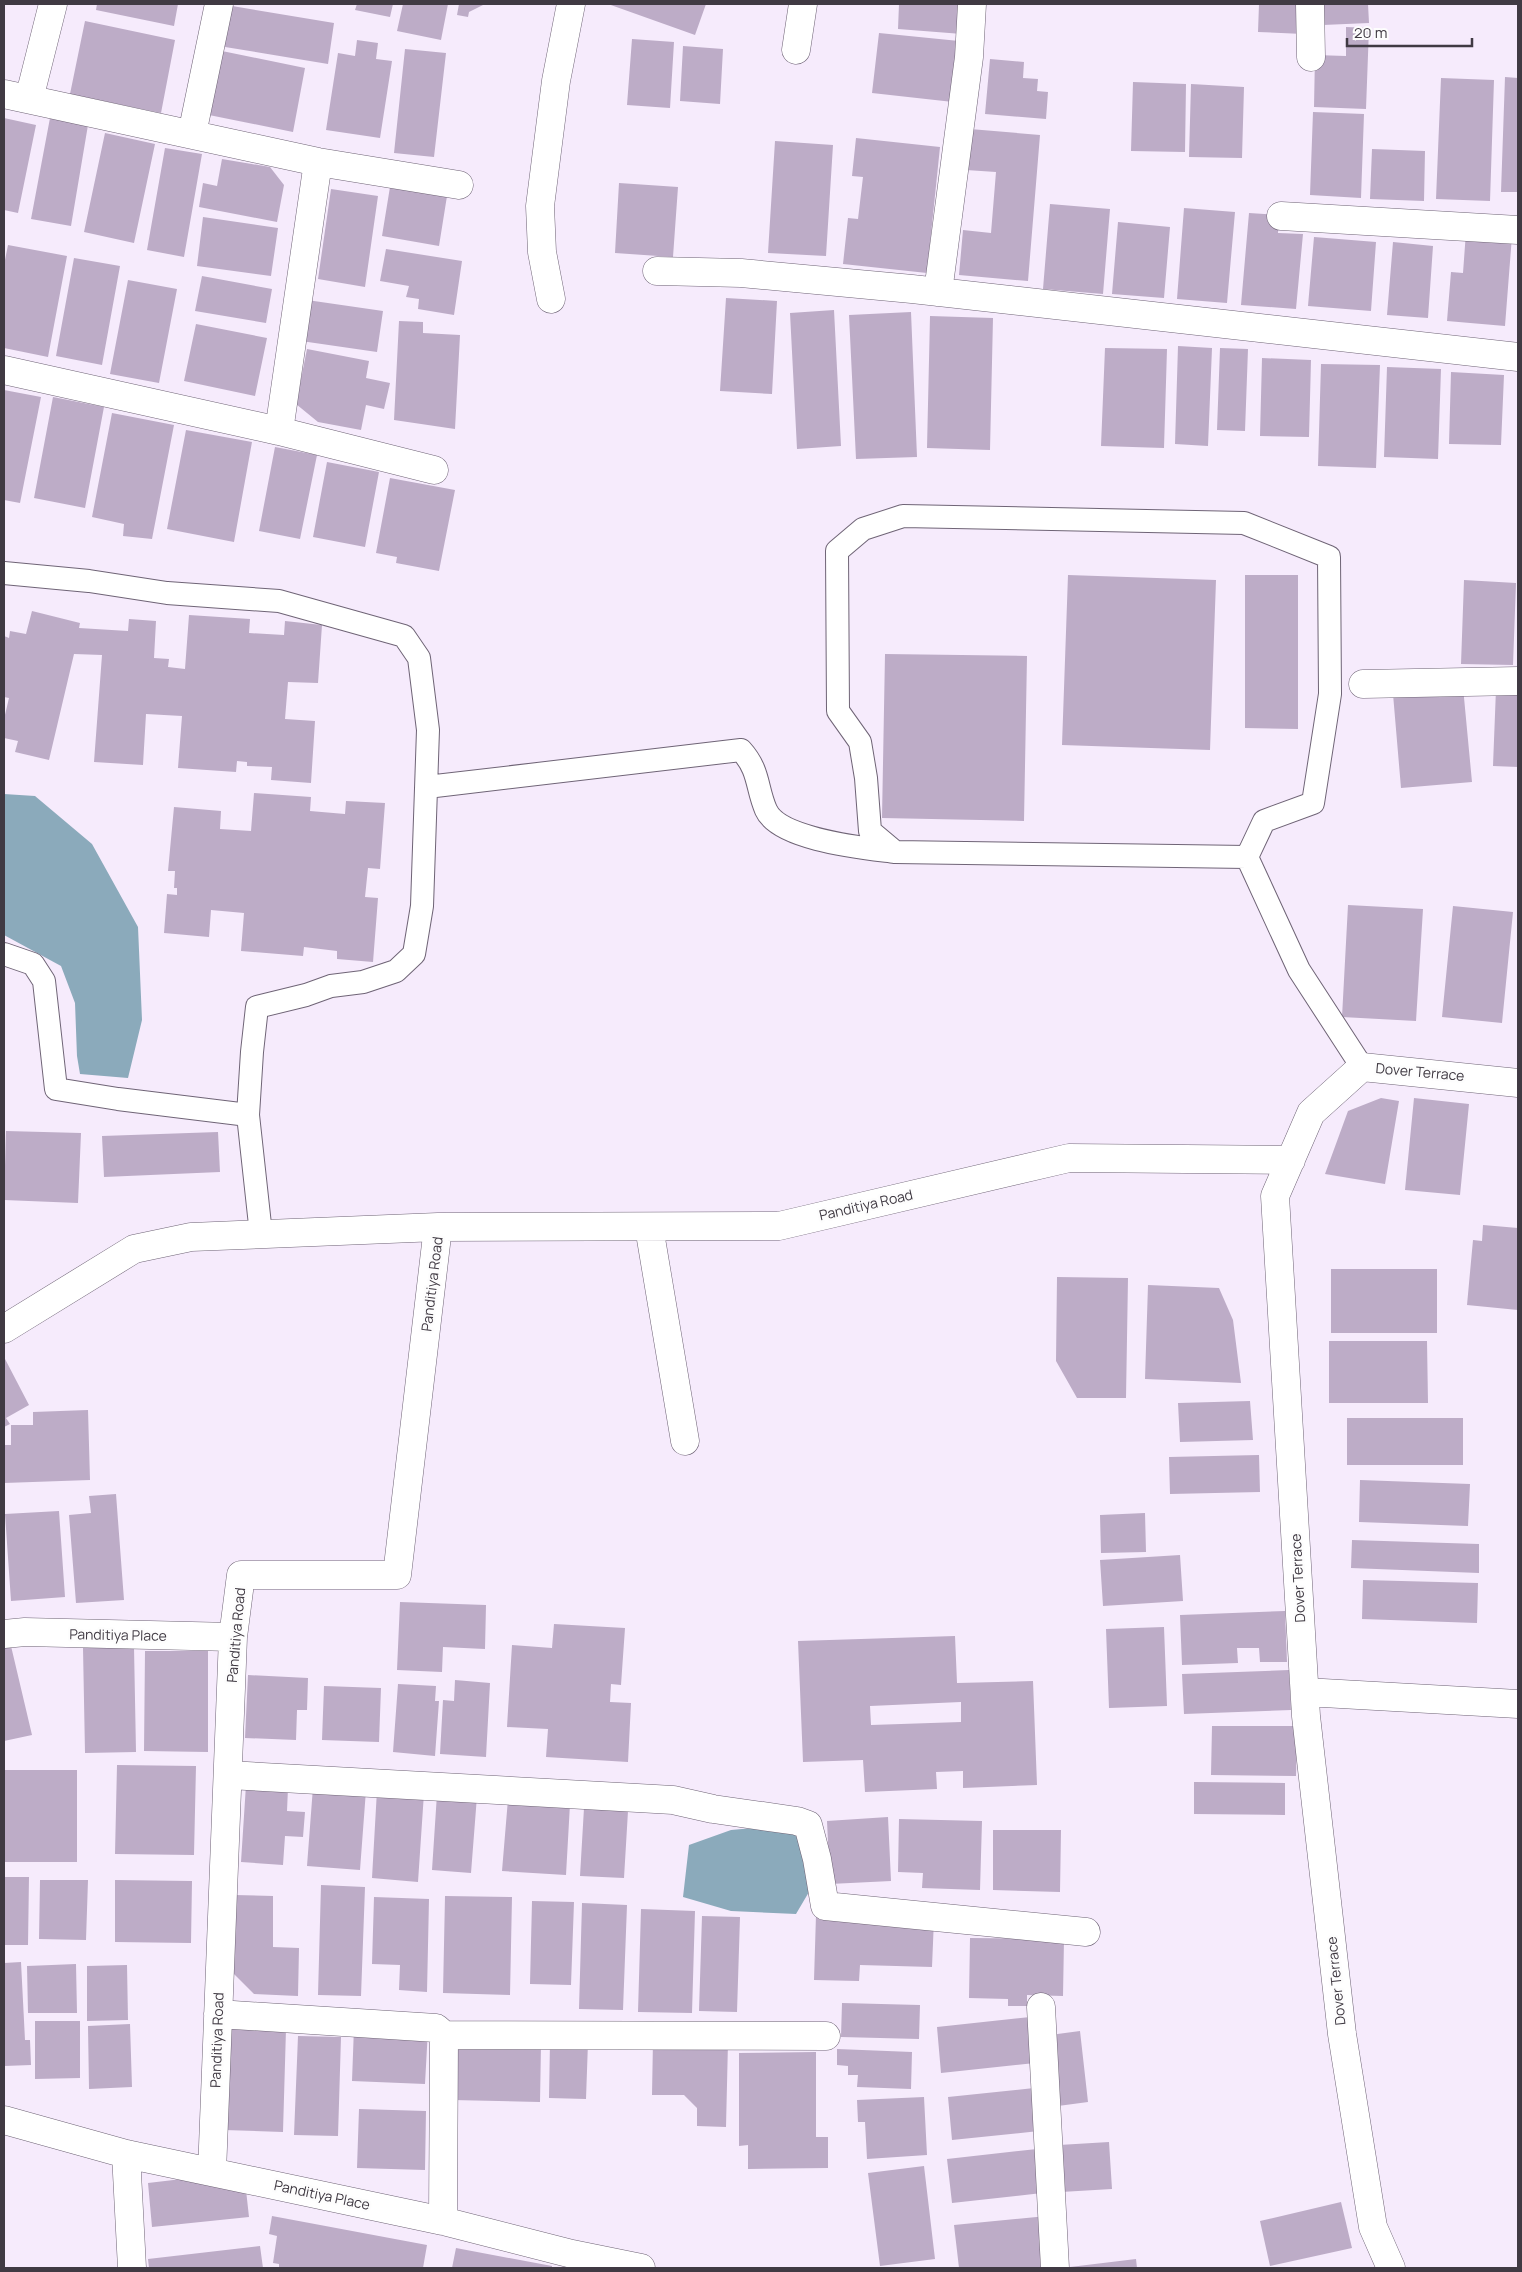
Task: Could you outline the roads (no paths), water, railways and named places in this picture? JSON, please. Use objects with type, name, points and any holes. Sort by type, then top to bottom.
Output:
[{"type":"street","points":[[53,4],[16,96],[318,162],[459,185]]},
{"type":"street","points":[[192,134],[219,4]]},
{"type":"street","points":[[551,299],[542,252],[540,206],[556,81],[571,4]]},
{"type":"street","points":[[796,50],[804,4]]},
{"type":"street","points":[[938,292],[969,58],[972,4]]},
{"type":"street","points":[[1310,4],[1311,57]]},
{"type":"street","points":[[279,431],[318,162]]},
{"type":"street","points":[[1281,216],[1518,230]]},
{"type":"street","points":[[657,271],[741,273],[938,292],[1518,357]]},
{"type":"street","points":[[4,370],[279,431],[434,470]]},
{"type":"street","points":[[1363,684],[1518,681]]},
{"type":"street","name":"Dover Terrace","points":[[1391,2268],[1373,2227],[1342,2034],[1305,1692],[1275,1196],[1311,1113],[1362,1067],[1518,1083]]},
{"type":"street","name":"Panditiya Road","points":[[4,1329],[134,1249],[191,1236],[438,1227],[779,1226],[1069,1158],[1291,1160]]},
{"type":"street","name":"Panditiya Road","points":[[212,2172],[233,1637],[241,1575],[397,1576],[438,1227]]},
{"type":"street","points":[[649,1227],[685,1441]]},
{"type":"street","name":"Panditiya Place","points":[[4,1634],[25,1632],[233,1637]]},
{"type":"street","points":[[1305,1692],[1518,1704]]},
{"type":"street","points":[[229,1775],[673,1800],[712,1809],[797,1821],[808,1825],[817,1859],[825,1906],[1086,1932]]},
{"type":"street","points":[[1041,2007],[1055,2268]]},
{"type":"street","points":[[218,2014],[436,2028],[444,2035],[826,2036]]},
{"type":"street","points":[[443,2221],[444,2035]]},
{"type":"street","name":"Panditiya Place","points":[[4,2120],[126,2154],[443,2221],[572,2254],[641,2268]]},
{"type":"street","points":[[126,2154],[132,2268]]},
{"type":"lane","points":[[895,852],[870,831],[866,778],[860,742],[838,711],[837,551],[863,529],[903,516],[1244,523],[1329,558],[1330,694],[1313,803],[1264,820],[1247,857],[1299,970],[1362,1067]]},
{"type":"lane","points":[[4,573],[89,581],[167,593],[280,601],[404,636],[419,658],[428,730],[422,906],[414,954],[396,972],[363,982],[331,986],[306,995],[257,1008],[248,1115],[261,1234]]},
{"type":"lane","points":[[427,787],[741,750],[752,762],[766,812],[782,827],[831,843],[895,852],[1247,857]]},
{"type":"lane","points":[[4,954],[33,964],[44,981],[56,1089],[118,1099],[248,1115]]},
{"type":"water","points":[[4,794],[35,796],[92,844],[138,927],[142,1020],[128,1078],[80,1074],[77,1056],[75,1003],[61,966],[4,935]]},
{"type":"water","points":[[776,1826],[806,1837],[816,1880],[796,1914],[731,1911],[683,1897],[689,1845],[731,1830]]}]
